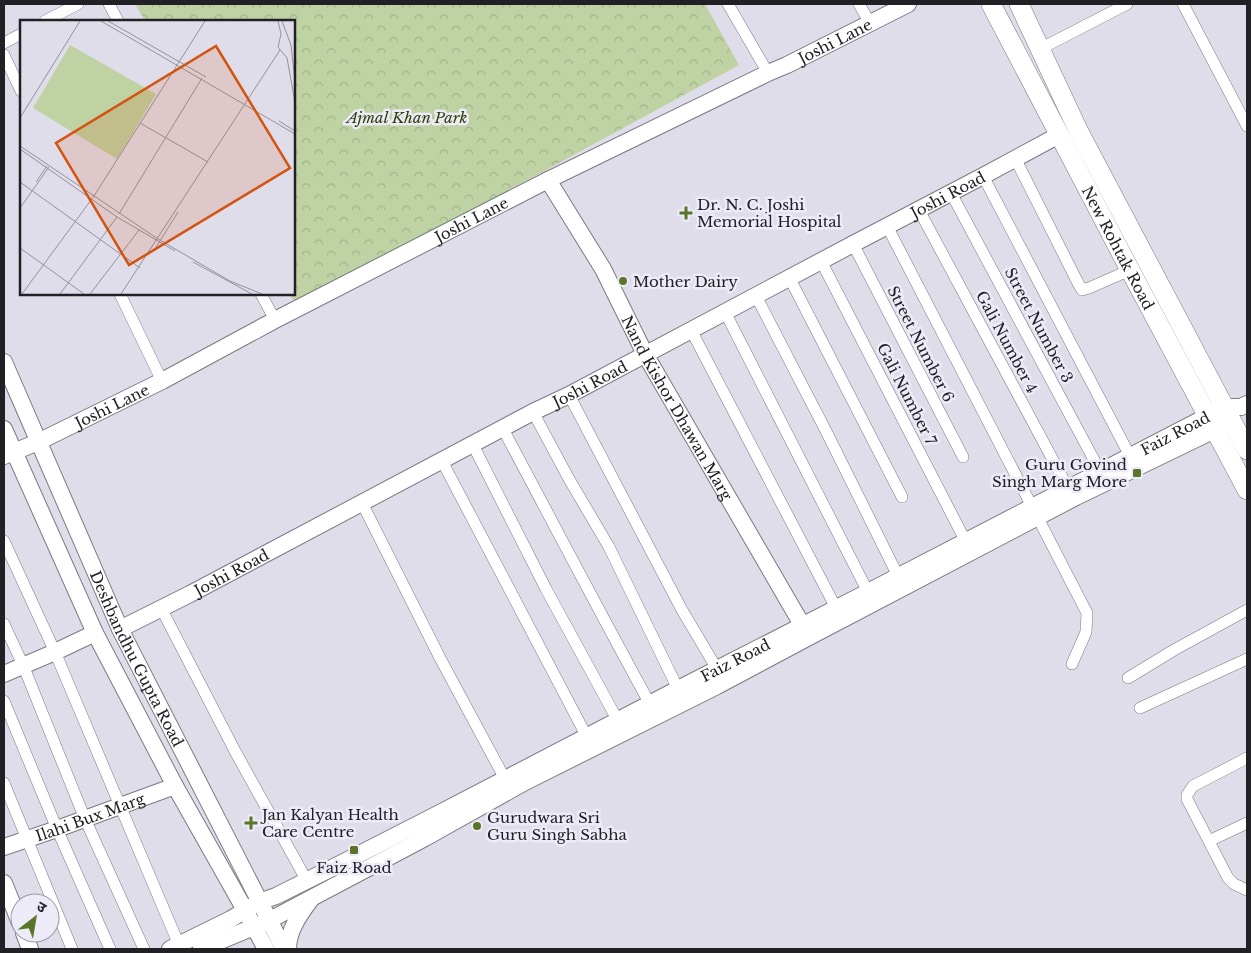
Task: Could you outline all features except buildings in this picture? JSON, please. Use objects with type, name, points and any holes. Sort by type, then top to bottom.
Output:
[{"type":"main road","name":"New Rohtak Road","points":[[991,4],[1130,270],[1228,414],[1247,490]]},
{"type":"main road","name":"New Rohtak Road","points":[[1019,4],[1079,132],[1247,450]]},
{"type":"street","points":[[47,20],[78,4]]},
{"type":"street","points":[[109,4],[117,20]]},
{"type":"street","points":[[728,4],[768,73]]},
{"type":"street","points":[[859,4],[870,23]]},
{"type":"street","name":"Joshi Lane","points":[[9,454],[38,442],[162,381],[275,320],[548,180],[787,65],[908,4]]},
{"type":"street","points":[[1040,49],[1127,4]]},
{"type":"street","points":[[1183,4],[1247,126]]},
{"type":"street","points":[[4,43],[20,35]]},
{"type":"street","points":[[4,55],[20,89]]},
{"type":"street","name":"Joshi Road","points":[[120,629],[569,395],[789,277],[1059,136]]},
{"type":"street","points":[[1016,158],[1082,290],[1130,270]]},
{"type":"street","points":[[983,176],[1130,456]]},
{"type":"street","name":"Nand Kishor Dhawan Marg","points":[[548,180],[603,269],[645,354],[805,631]]},
{"type":"street","name":"Street Number 3","points":[[951,193],[1100,471]]},
{"type":"street","name":"Gali Number 4","points":[[918,210],[1068,488]]},
{"type":"street","points":[[887,226],[1087,613],[1086,632],[1072,664]]},
{"type":"street","name":"Street Number 6","points":[[853,244],[963,457]]},
{"type":"street","name":"Gali Number 7","points":[[821,261],[966,542]]},
{"type":"street","points":[[789,277],[902,497]]},
{"type":"street","points":[[120,295],[162,381]]},
{"type":"street","points":[[262,295],[275,320]]},
{"type":"street","points":[[756,296],[898,576]]},
{"type":"street","points":[[725,312],[868,592]]},
{"type":"street","points":[[691,330],[836,608]]},
{"type":"street","name":"Deshbandhu Gupta Road","points":[[4,362],[120,629],[261,924],[266,949]]},
{"type":"street","points":[[569,395],[682,610],[717,669]]},
{"type":"street","points":[[534,412],[569,479],[609,547],[678,689]]},
{"type":"street","points":[[202,949],[261,924],[425,838],[525,782],[718,686],[805,631],[1035,512],[1076,497],[1228,414]]},
{"type":"street","name":"Faiz Road","points":[[175,947],[717,669],[805,631],[836,608],[966,542],[1035,512],[1068,488],[1100,471],[1228,414]]},
{"type":"street","name":"Deshbandhu Gupta Road","points":[[4,429],[9,454],[95,633],[175,786],[252,906]]},
{"type":"street","points":[[502,429],[650,704]]},
{"type":"street","points":[[473,445],[546,589],[618,721]]},
{"type":"street","points":[[442,461],[586,737]]},
{"type":"street","points":[[362,503],[448,674],[505,779]]},
{"type":"street","points":[[4,541],[55,652],[120,806],[175,947]]},
{"type":"street","points":[[162,608],[236,754],[307,880]]},
{"type":"street","points":[[1128,678],[1247,610]]},
{"type":"street","points":[[4,624],[23,665],[85,819],[144,949]]},
{"type":"street","points":[[4,674],[95,633]]},
{"type":"street","points":[[1140,708],[1247,659]]},
{"type":"street","points":[[4,701],[57,829],[110,949]]},
{"type":"street","points":[[1247,758],[1194,786],[1187,795],[1187,800],[1228,878],[1234,884],[1247,890]]},
{"type":"street","points":[[4,783],[72,949]]},
{"type":"street","name":"Ilahi Bux Marg","points":[[4,847],[175,786]]},
{"type":"street","points":[[1209,841],[1247,823]]},
{"type":"street","points":[[4,882],[10,897]]},
{"type":"street","points":[[288,949],[292,929],[312,897]]},
{"type":"street","name":"Deshbandhu Gupta Road","points":[[261,924],[284,949]]},
{"type":"green space","name":"Ajmal Khan Park","points":[[135,4],[705,4],[739,65],[296,306],[290,295],[295,295],[295,20],[144,20]]},
{"type":"place","name":"Dr. N. C. Joshi Memorial Hospital","points":[[686,213]]},
{"type":"place","name":"Mother Dairy","points":[[623,281]]},
{"type":"place","name":"Guru Govind Singh Marg More","points":[[1137,473]]},
{"type":"place","name":"Jan Kalyan Health Care Centre","points":[[251,823]]},
{"type":"place","name":"Gurudwara Sri Guru Singh Sabha","points":[[477,826]]},
{"type":"place","name":"Faiz Road","points":[[354,850]]}]
